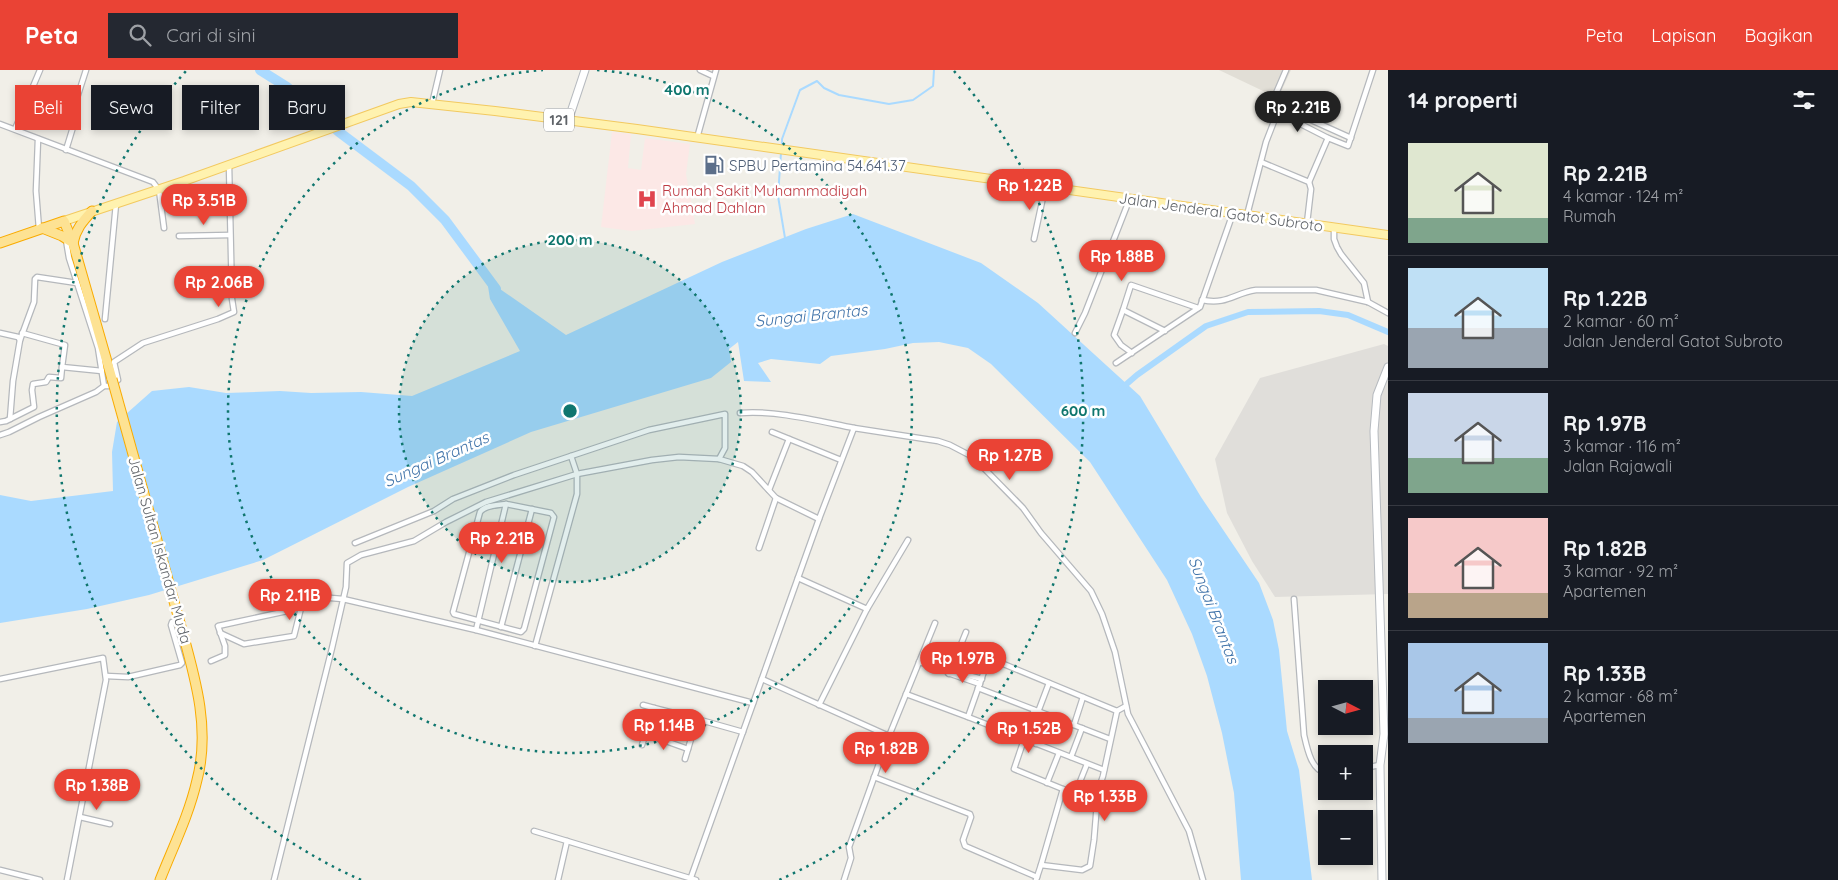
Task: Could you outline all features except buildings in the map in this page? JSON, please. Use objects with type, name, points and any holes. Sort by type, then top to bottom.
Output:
[{"type":"highway","points":[[40,229],[69,240],[92,211]]},
{"type":"highway","points":[[0,243],[64,221]]},
{"type":"highway","name":"Jalan Sultan Iskandar Muda","points":[[64,221],[176,622],[196,682],[202,713],[202,753],[198,779],[160,880]]},
{"type":"main road","points":[[568,121],[585,70]]},
{"type":"main road","name":"Jalan Jenderal Gatot Subroto","points":[[229,164],[400,104],[411,102],[794,151],[1388,235]]},
{"type":"main road","name":"121","points":[[64,221],[159,190],[229,164]]},
{"type":"main road","points":[[1382,880],[1380,766],[1384,734],[1374,431],[1377,395],[1388,367]]},
{"type":"main road","points":[[1384,734],[1388,741]]},
{"type":"street","points":[[34,85],[40,70]]},
{"type":"street","points":[[66,150],[78,114],[77,98],[86,70]]},
{"type":"street","points":[[432,104],[439,71],[433,70]]},
{"type":"street","points":[[700,70],[714,76]]},
{"type":"street","points":[[697,138],[716,70]]},
{"type":"street","points":[[1271,105],[1286,70]]},
{"type":"street","points":[[1278,112],[1328,138],[1348,146],[1373,70]]},
{"type":"street","points":[[1247,215],[1266,142],[1280,106],[1351,138]]},
{"type":"street","points":[[0,124],[153,182],[159,190],[164,228]]},
{"type":"street","points":[[1306,224],[1311,189],[1309,182],[1328,138]]},
{"type":"street","points":[[38,139],[36,191],[40,229]]},
{"type":"street","points":[[1261,162],[1309,182]]},
{"type":"street","points":[[69,240],[77,283],[98,348],[102,371],[110,386],[117,382],[114,362],[142,343],[218,319],[234,312],[232,298],[229,164]]},
{"type":"street","points":[[1034,239],[1045,188]]},
{"type":"street","points":[[1075,333],[1085,313],[1130,198]]},
{"type":"street","points":[[106,319],[116,204]]},
{"type":"street","points":[[1116,363],[1198,308],[1233,213]]},
{"type":"street","points":[[1334,228],[1334,239],[1341,254],[1364,283],[1368,302]]},
{"type":"street","points":[[179,236],[230,235]]},
{"type":"street","points":[[10,419],[13,381],[20,340],[34,302],[35,279],[37,277],[77,283]]},
{"type":"street","points":[[1132,353],[1121,345],[1114,335],[1130,287],[1133,285],[1198,308]]},
{"type":"street","points":[[1202,300],[1225,301],[1256,290],[1308,290],[1368,302],[1388,313]]},
{"type":"street","points":[[1123,310],[1165,331]]},
{"type":"street","points":[[0,333],[18,337],[20,340]]},
{"type":"street","points":[[0,422],[34,407],[33,384],[46,382],[49,377],[60,378],[65,345],[22,333]]},
{"type":"street","points":[[62,367],[102,371]]},
{"type":"street","points":[[0,435],[96,392],[108,382]]},
{"type":"street","points":[[740,413],[764,413],[938,441],[973,457],[1010,496],[1091,591],[1102,614],[1115,652],[1128,714],[1189,831],[1203,880]]},
{"type":"street","points":[[355,543],[434,511],[453,499],[474,490],[514,475],[649,430],[725,414],[724,448],[719,459]]},
{"type":"street","points":[[534,832],[692,879],[798,578],[854,428]]},
{"type":"street","points":[[772,432],[842,460]]},
{"type":"street","points":[[768,490],[789,439]]},
{"type":"street","points":[[535,646],[577,494],[577,474],[571,456]]},
{"type":"street","points":[[274,880],[343,599],[347,575],[346,565],[353,560],[361,555],[381,549],[408,544],[486,502],[577,474],[652,460],[679,458],[719,459],[749,470],[776,498],[820,518]]},
{"type":"street","points":[[758,548],[776,498]]},
{"type":"street","points":[[476,630],[506,504]]},
{"type":"street","points":[[506,504],[532,509],[554,514],[524,631],[520,632],[454,614],[452,612],[482,509],[506,504]]},
{"type":"street","points":[[501,627],[532,509]]},
{"type":"street","points":[[819,705],[868,610],[908,540]]},
{"type":"street","points":[[798,578],[868,610]]},
{"type":"street","points":[[220,633],[244,644],[294,636],[303,600],[307,596],[343,599],[476,630],[754,703]]},
{"type":"street","points":[[1294,599],[1304,735],[1307,752],[1318,768]]},
{"type":"street","points":[[211,661],[225,655],[225,646],[218,626],[301,608]]},
{"type":"street","points":[[106,676],[128,677],[180,665],[182,662],[171,625],[176,622]]},
{"type":"street","points":[[844,880],[851,858],[849,848],[874,777],[936,623]]},
{"type":"street","points":[[948,671],[966,632]]},
{"type":"street","points":[[968,716],[993,646]]},
{"type":"street","points":[[0,679],[103,658],[106,676],[67,880]]},
{"type":"street","points":[[989,658],[1117,711]]},
{"type":"street","points":[[920,663],[948,671],[1036,711],[1110,739]]},
{"type":"street","points":[[762,679],[889,736]]},
{"type":"street","points":[[1049,683],[1024,739],[1014,769],[1074,794],[1077,792],[1087,764]]},
{"type":"street","points":[[906,694],[968,716],[1104,770]]},
{"type":"street","points":[[1074,725],[1083,697]]},
{"type":"street","points":[[642,705],[743,732]]},
{"type":"street","points":[[1041,865],[1082,870],[1090,866],[1097,795],[1117,711],[1126,706]]},
{"type":"street","points":[[642,745],[654,708]]},
{"type":"street","points":[[1036,744],[1046,715]]},
{"type":"street","points":[[685,759],[697,719]]},
{"type":"street","points":[[1071,757],[1082,728]]},
{"type":"street","points":[[646,734],[688,749]]},
{"type":"street","points":[[1048,782],[1059,753]]},
{"type":"street","points":[[1373,767],[1380,766]]},
{"type":"street","points":[[874,777],[970,814],[971,817],[963,840],[965,846],[1036,879],[1063,790]]},
{"type":"street","points":[[80,818],[110,824]]},
{"type":"street","points":[[558,880],[567,841]]},
{"type":"street","points":[[0,870],[40,880]]},
{"type":"street","points":[[12,880],[13,873]]},
{"type":"shaded area","points":[[1219,70],[1291,70],[1278,98]]},
{"type":"shaded area","name":"Rumah Sakit Muhammadiyah Ahmad Dahlan","points":[[612,132],[631,134],[628,168],[641,170],[645,138],[690,144],[686,174],[695,224],[632,231],[601,227]]},
{"type":"shaded area","points":[[1384,344],[1388,346],[1388,594],[1275,597],[1252,561],[1227,513],[1215,459],[1260,378]]},
{"type":"water","name":"Sungai Brantas","points":[[853,214],[981,263],[1038,303],[1140,396],[1201,497],[1259,583],[1273,620],[1279,650],[1287,731],[1299,770],[1312,880],[1241,880],[1234,793],[1222,733],[1207,676],[1192,634],[1167,580],[1090,462],[991,364],[968,348],[939,342],[913,343],[885,349],[831,356],[820,364],[771,359],[758,363],[771,382],[744,381],[738,342],[729,349],[731,362],[711,378],[531,432],[408,487],[263,560],[149,595],[87,609],[0,623],[0,495],[31,501],[113,491],[112,452],[117,422],[152,391],[189,387],[226,393],[280,391],[311,393],[361,392],[412,396],[520,351],[490,299],[487,280],[566,335],[722,262],[806,229]]},
{"type":"waterway","points":[[260,70],[287,87],[339,132],[411,186],[445,220],[496,289]]},
{"type":"waterway","points":[[782,148],[782,139],[800,90],[817,81],[824,88],[839,95],[889,104],[913,100],[933,86],[934,70]]},
{"type":"waterway","points":[[781,153],[778,196],[785,238]]},
{"type":"waterway","points":[[1122,388],[1137,375],[1206,326],[1248,312],[1319,311],[1348,315],[1388,332]]},
{"type":"place","name":"SPBU Pertamina 54.641.37","points":[[714,165]]},
{"type":"place","name":"Rumah Sakit Muhammadiyah Ahmad Dahlan","points":[[647,199]]}]
